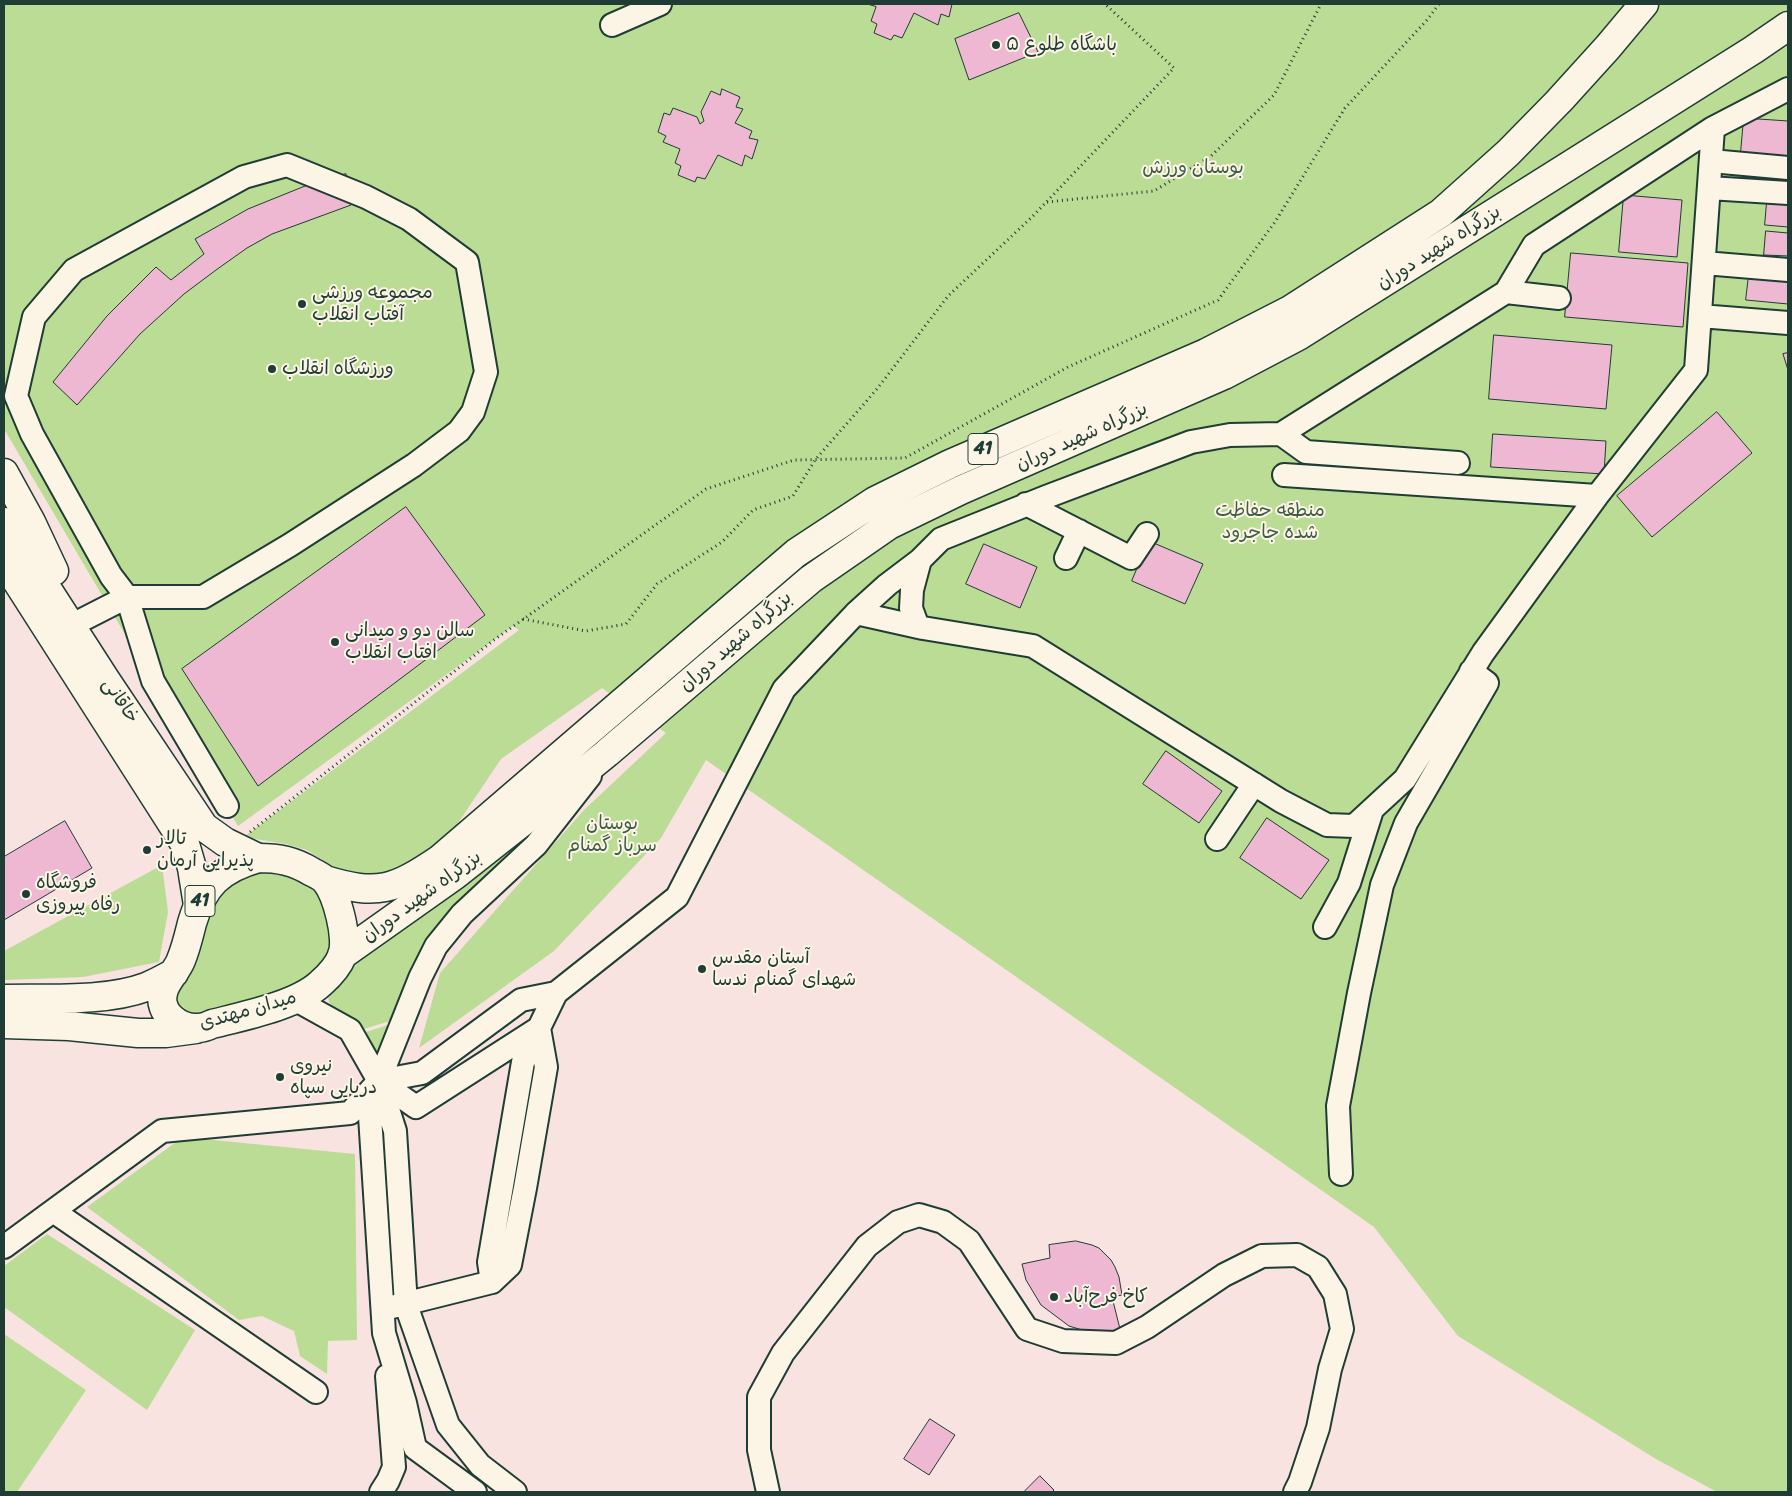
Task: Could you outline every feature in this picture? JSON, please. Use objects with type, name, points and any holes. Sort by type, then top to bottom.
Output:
[{"type":"main road","name":"بزرگراه شهید دوران","points":[[325,880],[358,889],[374,890],[388,887],[413,877],[440,860],[796,553],[875,501],[950,464],[1223,344],[1290,310],[1441,213],[1508,153],[1559,101],[1644,4]]},
{"type":"main road","name":"بزرگراه شهید دوران","points":[[342,955],[455,875],[608,754],[810,579],[889,525],[962,490],[1224,375],[1300,334],[1711,77],[1788,26]]},
{"type":"main road","points":[[4,473],[31,522],[105,679]]},
{"type":"main road","name":"خاقانی","points":[[4,522],[105,679],[195,836],[192,868],[198,905]]},
{"type":"main road","name":"خاقانی","points":[[4,561],[195,836],[251,848]]},
{"type":"main road","name":"میدان مهتدی","points":[[251,848],[298,863],[325,880],[338,904],[343,937],[342,955],[333,970],[320,984],[296,1000],[249,1015],[198,1028],[177,1024],[168,1016],[163,1005],[162,993],[181,960],[198,905],[208,888],[222,874],[240,863],[251,848]]},
{"type":"main road","points":[[4,999],[111,995],[146,987],[174,973]]},
{"type":"main road","name":"41","points":[[4,1024],[69,1026],[138,1033],[166,1033],[198,1028]]},
{"type":"street","points":[[612,25],[660,4]]},
{"type":"street","points":[[382,1310],[492,1282],[489,1262],[523,1062],[556,993],[677,897],[784,689],[856,613],[887,585],[920,560],[941,539],[1026,504],[1191,442],[1230,435],[1281,434],[1506,292],[1534,245],[1713,128],[1788,89]]},
{"type":"street","points":[[856,613],[918,627],[1033,646],[1281,800],[1327,824],[1354,826],[1405,779],[1483,653],[1597,496],[1696,370],[1713,128]]},
{"type":"street","points":[[1711,161],[1788,168]]},
{"type":"street","points":[[78,622],[127,597],[203,597],[290,545],[414,465],[459,431],[473,412],[486,372],[467,262],[409,219],[366,197],[287,165],[244,177],[74,270],[34,317],[16,396],[32,434],[111,576],[127,597],[153,681],[227,806]]},
{"type":"street","points":[[1709,188],[1788,193]]},
{"type":"street","points":[[1704,264],[1788,270]]},
{"type":"street","points":[[1506,292],[1559,298]]},
{"type":"street","points":[[1700,316],[1788,323]]},
{"type":"street","points":[[1281,434],[1306,452],[1458,463]]},
{"type":"street","points":[[1284,475],[1597,496]]},
{"type":"street","points":[[1026,504],[1131,558],[1147,534]]},
{"type":"street","points":[[1066,558],[1078,531]]},
{"type":"street","points":[[918,627],[911,608],[912,590],[920,560]]},
{"type":"street","points":[[1341,1174],[1338,1106],[1382,885],[1406,824],[1488,683],[1472,671]]},
{"type":"street","points":[[381,1492],[394,1466],[370,1116],[378,1081],[420,978],[441,939],[472,903],[536,845],[608,754]]},
{"type":"street","points":[[1217,839],[1254,784]]},
{"type":"street","points":[[1325,927],[1349,884],[1372,809]]},
{"type":"street","points":[[4,1247],[162,1131],[350,1113],[378,1081],[422,1073],[521,1000],[556,993]]},
{"type":"street","points":[[296,1000],[350,1030],[378,1081],[395,1131],[406,1304],[448,1425],[480,1466],[515,1492]]},
{"type":"street","points":[[378,1081],[416,1107],[539,1028]]},
{"type":"street","points":[[53,1211],[316,1392]]},
{"type":"street","points":[[768,1492],[759,1450],[759,1397],[783,1353],[867,1246],[898,1222],[919,1215],[943,1222],[969,1240],[1027,1329],[1063,1341],[1116,1343],[1147,1327],[1224,1275],[1262,1256],[1297,1254],[1318,1267],[1335,1294],[1342,1329],[1330,1369],[1318,1428],[1295,1492]]},
{"type":"street","points":[[384,1333],[405,1403],[415,1448],[475,1492]]},
{"type":"path","points":[[523,619],[586,631],[626,624],[657,584],[722,542],[753,510],[793,496],[815,460],[877,389],[948,296],[1046,202],[1174,68],[1105,4]]},
{"type":"path","points":[[1046,202],[1154,191],[1211,156],[1274,95],[1321,4]]},
{"type":"path","points":[[251,848],[494,640],[706,489],[794,460],[904,458],[1068,367],[1218,300],[1275,222],[1344,108],[1428,19],[1439,4]]},
{"type":"green space","name":"منطقه حفاظت شده جاجرود","points":[[4,4],[1788,4],[1788,1492],[1717,1492],[1656,1459],[1458,1336],[1374,1227],[706,760],[661,838],[554,951],[419,1048],[440,973],[584,810],[666,733],[602,688],[501,759],[452,832],[425,856],[381,877],[345,875],[307,850],[286,844],[244,837],[519,630],[513,626],[238,826],[4,429]]},
{"type":"green space","points":[[529,837],[507,864],[396,1019],[361,1030],[348,1016],[343,1017],[332,1007],[328,997],[329,993],[371,946],[522,840]]},
{"type":"green space","points":[[162,865],[168,912],[159,962],[83,977],[4,980],[4,951]]},
{"type":"green space","points":[[272,869],[304,882],[314,890],[323,903],[330,931],[330,944],[326,960],[308,983],[213,1014],[180,1016],[171,998],[208,909],[232,878]]},
{"type":"green space","points":[[394,1023],[380,1058],[363,1033]]},
{"type":"green space","points":[[183,1137],[355,1154],[357,1340],[328,1341],[327,1374],[300,1356],[294,1331],[262,1316],[239,1320],[87,1207]]},
{"type":"green space","points":[[47,1234],[195,1330],[147,1410],[4,1307],[4,1266]]},
{"type":"green space","points":[[4,1334],[86,1390],[17,1492],[4,1492]]},
{"type":"building","points":[[868,4],[952,4],[949,17],[941,14],[938,25],[914,13],[902,38],[894,35],[891,40],[874,33],[877,24],[871,21],[876,7]]},
{"type":"building","name":"باشگاه طلوع ۵","points":[[1019,13],[1038,52],[969,80],[955,39]]},
{"type":"building","points":[[722,89],[740,97],[736,107],[743,109],[735,123],[752,131],[749,138],[758,140],[752,159],[745,155],[742,166],[718,155],[705,179],[697,177],[695,182],[678,175],[681,166],[675,163],[680,149],[663,142],[666,136],[658,132],[664,113],[670,115],[673,108],[697,117],[700,124],[704,121],[701,112],[711,91],[720,95]]},
{"type":"building","points":[[1744,118],[1788,121],[1788,156],[1741,152]]},
{"type":"building","points":[[346,174],[351,205],[272,234],[247,248],[216,270],[184,294],[140,334],[77,405],[53,382],[107,316],[156,267],[171,280],[204,254],[195,239],[248,209],[310,184]]},
{"type":"building","points":[[1624,195],[1682,200],[1677,257],[1619,252]]},
{"type":"building","points":[[1767,202],[1788,203],[1788,227],[1765,225]]},
{"type":"building","points":[[1766,231],[1788,233],[1788,256],[1764,255]]},
{"type":"building","points":[[1571,253],[1688,263],[1683,327],[1565,317]]},
{"type":"building","points":[[1749,275],[1788,278],[1788,304],[1746,300]]},
{"type":"building","points":[[1494,335],[1612,345],[1606,409],[1489,399]]},
{"type":"building","points":[[1788,353],[1788,370],[1783,354]]},
{"type":"building","points":[[1717,412],[1752,453],[1652,537],[1617,496]]},
{"type":"building","points":[[1493,434],[1606,441],[1604,474],[1491,467]]},
{"type":"building","name":"سالن دو و میدانی افتاب انقلاب","points":[[406,507],[485,615],[258,786],[182,669]]},
{"type":"building","points":[[1149,541],[1203,564],[1185,604],[1132,581]]},
{"type":"building","points":[[984,544],[1037,567],[1020,608],[966,584]]},
{"type":"building","points":[[1166,751],[1222,791],[1199,823],[1143,784]]},
{"type":"building","points":[[1267,818],[1329,860],[1301,899],[1240,858]]},
{"type":"building","name":"فروشگاه رفاه پیروزی","points":[[65,821],[92,868],[4,920],[4,857]]},
{"type":"building","points":[[1076,1241],[1099,1248],[1115,1267],[1122,1295],[1112,1297],[1120,1329],[1100,1332],[1069,1326],[1041,1305],[1026,1280],[1022,1264],[1050,1258],[1049,1245]]},
{"type":"building","points":[[930,1419],[955,1435],[929,1475],[904,1459]]},
{"type":"building","points":[[1040,1476],[1054,1490],[1052,1492],[1024,1492]]},
{"type":"place","name":"باشگاه طلوع ۵","points":[[996,45]]},
{"type":"place","name":"مجموعه ورزشی آفتاب انقلاب","points":[[302,304]]},
{"type":"place","name":"ورزشگاه انقلاب","points":[[272,369]]},
{"type":"place","name":"سالن دو و میدانی افتاب انقلاب","points":[[335,642]]},
{"type":"place","name":"تالار پذیرایی آرمان","points":[[147,850]]},
{"type":"place","name":"فروشگاه رفاه پیروزی","points":[[26,894]]},
{"type":"place","name":"آستان مقدس شهدای گمنام ندسا","points":[[702,969]]},
{"type":"place","name":"نیروی دریایی سپاه","points":[[280,1077]]},
{"type":"place","name":"کاخ فرح‌آباد","points":[[1054,1297]]},
{"type":"park label","name":"بوستان ورزش","points":[[1193,168]]},
{"type":"park label","name":"بوستان سرباز گمنام","points":[[612,835]]}]
